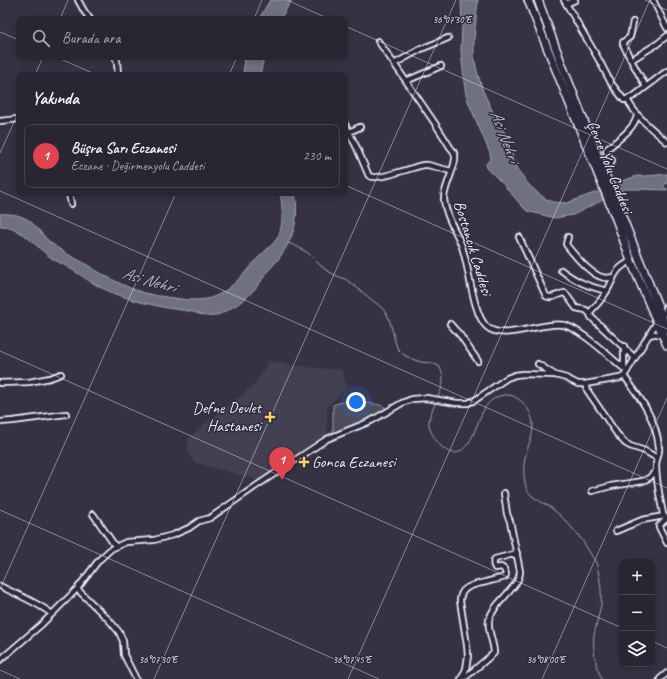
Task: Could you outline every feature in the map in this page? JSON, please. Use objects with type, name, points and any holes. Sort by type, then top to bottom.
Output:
[{"type":"highway","name":"Çevre Yolu Caddesi","points":[[528,0],[621,223],[660,320],[666,341]]},
{"type":"highway","name":"Çevre Yolu Caddesi","points":[[538,0],[604,172],[604,181]]},
{"type":"highway","name":"Çevre Yolu Caddesi","points":[[621,223],[632,261],[660,320],[667,329]]},
{"type":"street","points":[[78,0],[88,16]]},
{"type":"street","points":[[575,0],[565,2],[599,60],[610,83],[624,100],[634,96],[667,71]]},
{"type":"street","points":[[653,0],[667,28]]},
{"type":"street","points":[[633,22],[630,37],[623,42],[623,44],[646,87]]},
{"type":"street","points":[[631,60],[667,36]]},
{"type":"street","points":[[394,64],[421,49],[448,38]]},
{"type":"street","name":"Bostancık Caddesi","points":[[378,41],[455,155],[444,198],[446,209],[463,250],[478,313],[485,325],[490,329],[503,332],[519,331],[553,325],[565,326],[584,336],[625,372],[652,418],[659,447],[656,463],[658,487],[666,517]]},
{"type":"street","points":[[116,60],[118,72]]},
{"type":"street","points":[[406,81],[441,66]]},
{"type":"street","points":[[627,99],[637,115],[667,142]]},
{"type":"street","points":[[604,172],[610,166],[612,160],[607,154],[606,150],[633,126],[637,115]]},
{"type":"street","points":[[0,121],[16,119]]},
{"type":"street","points":[[360,127],[349,132],[370,177],[384,176],[423,165],[452,171]]},
{"type":"street","points":[[70,196],[71,204]]},
{"type":"street","points":[[519,237],[546,296],[553,298],[561,294],[565,294],[576,308],[586,310],[635,358]]},
{"type":"street","points":[[568,237],[566,244],[586,268],[606,278],[613,277]]},
{"type":"street","points":[[590,314],[607,291],[613,277],[622,265],[632,261]]},
{"type":"street","points":[[561,270],[582,284],[607,291]]},
{"type":"street","points":[[0,660],[42,624],[77,589],[99,560],[115,546],[126,542],[164,538],[189,528],[199,521],[210,518],[259,484],[332,437],[371,421],[407,401],[422,398],[462,404],[468,403],[475,400],[503,380],[511,376],[523,374],[555,375],[566,378],[578,384],[620,378],[665,313],[667,306]]},
{"type":"street","points":[[450,324],[460,335],[478,361]]},
{"type":"street","points":[[648,336],[653,333],[659,334],[666,341]]},
{"type":"street","points":[[624,346],[625,372]]},
{"type":"street","points":[[538,364],[555,375]]},
{"type":"street","points":[[0,383],[29,382],[50,378],[61,374]]},
{"type":"street","points":[[585,384],[587,390],[617,434],[625,443],[645,451],[657,458]]},
{"type":"street","points":[[0,422],[66,414]]},
{"type":"street","points":[[592,491],[611,486],[643,481],[649,478],[656,471]]},
{"type":"street","points":[[461,679],[467,676],[494,653],[489,629],[489,621],[493,609],[515,583],[520,574],[504,493]]},
{"type":"street","points":[[93,514],[115,546]]},
{"type":"street","points":[[616,531],[642,520],[666,517]]},
{"type":"street","points":[[666,517],[659,527],[667,543]]},
{"type":"street","points":[[461,679],[467,665],[468,656],[460,597],[463,591],[469,586],[505,577],[506,574],[504,569],[501,567],[495,568],[494,560],[517,553]]},
{"type":"street","points":[[0,586],[34,602],[52,614]]},
{"type":"street","points":[[77,589],[109,620],[119,632],[123,640],[124,655],[136,679]]},
{"type":"street","points":[[660,679],[667,673]]},
{"type":"shaded area","name":"Defne Devlet Hastanesi","points":[[269,361],[306,367],[342,370],[347,387],[327,408],[327,434],[260,479],[253,479],[194,462],[188,453],[188,439],[254,385]]},
{"type":"shaded area","points":[[360,396],[367,403],[380,405],[386,408],[385,410],[333,433],[333,405]]},
{"type":"water","points":[[270,0],[292,0],[282,16],[261,16]]},
{"type":"water","name":"Asi Nehri","points":[[461,0],[478,0],[474,39],[474,56],[477,71],[483,91],[506,136],[517,169],[529,185],[546,199],[553,202],[567,203],[597,192],[618,182],[637,176],[667,174],[667,183],[663,187],[667,190],[625,189],[573,215],[555,218],[527,211],[487,168],[486,164],[491,158],[490,153],[467,99],[465,89],[461,51]]},
{"type":"water","points":[[245,60],[263,60],[261,72],[243,72]]},
{"type":"water","points":[[281,196],[295,196],[297,212],[296,221],[291,237],[283,253],[267,272],[261,282],[248,296],[228,310],[218,315],[211,316],[204,316],[191,312],[143,303],[121,296],[95,284],[53,259],[22,234],[8,227],[0,226],[0,214],[20,216],[29,220],[58,248],[120,284],[144,293],[166,297],[200,300],[216,296],[229,288],[273,244],[279,235],[282,224]]},
{"type":"waterway","points":[[288,243],[308,253],[326,270],[347,280],[381,307],[387,314],[397,348],[404,355],[421,362],[439,366],[443,382],[437,399]]},
{"type":"waterway","points":[[436,402],[429,419],[430,430],[444,449],[454,453],[459,452],[466,446],[471,439],[483,412],[488,404],[495,398],[504,395],[512,396],[521,401],[529,410],[533,429],[524,462],[526,487],[531,495],[551,508],[569,525],[583,542],[597,566],[601,605],[594,635],[594,645],[597,666],[602,679]]},
{"type":"place","name":"Defne Devlet Hastanesi","points":[[270,417]]},
{"type":"place","name":"Gonca Eczanesi","points":[[304,462]]},
{"type":"place","name":"Büşra Sarı Eczanesi","points":[[282,480]]}]
